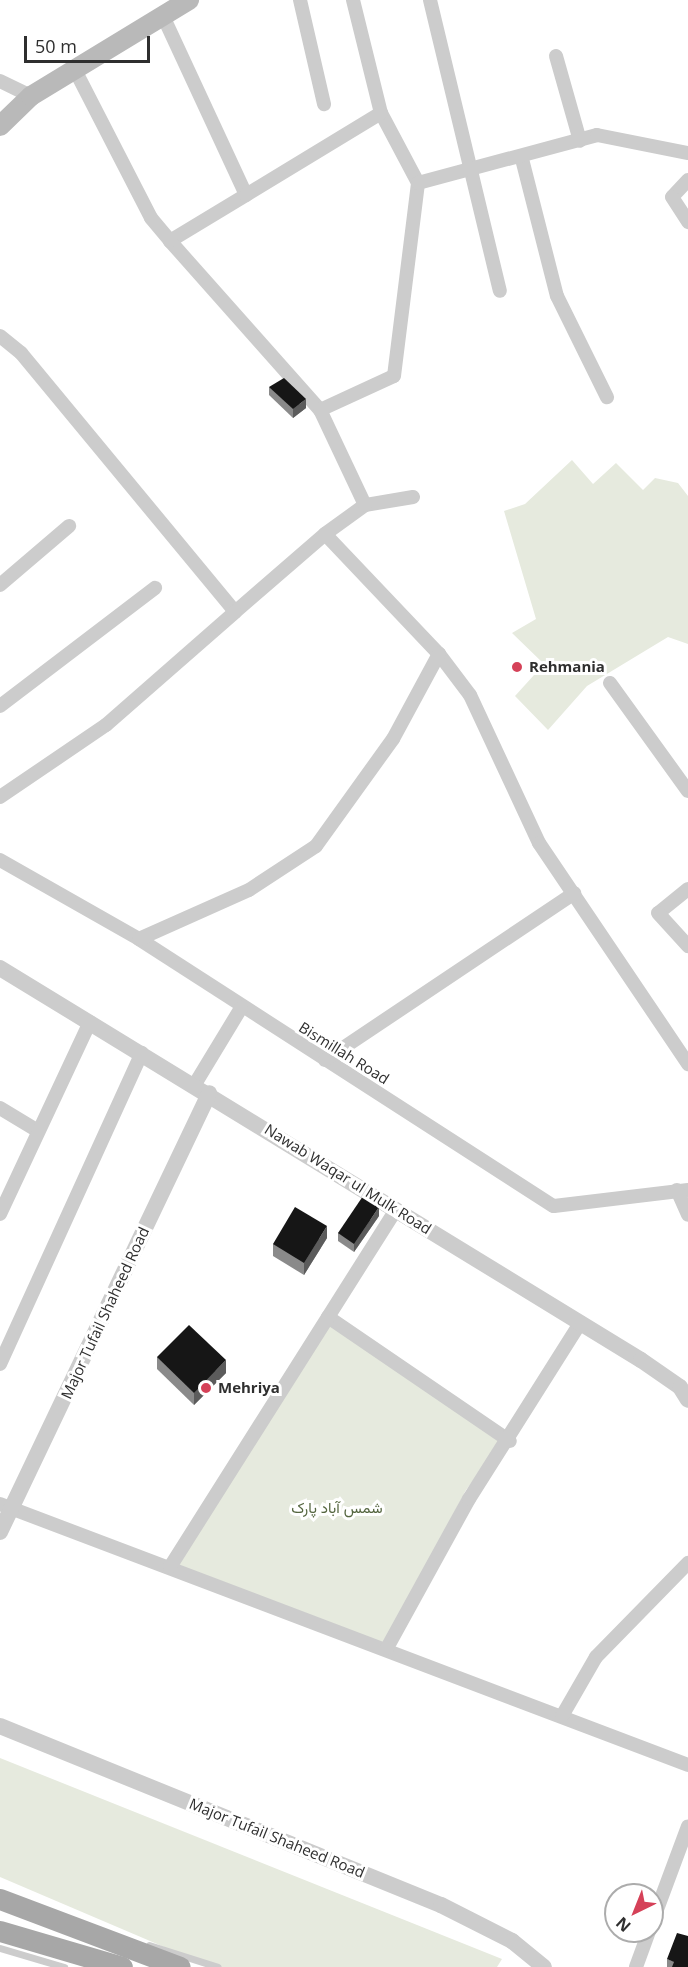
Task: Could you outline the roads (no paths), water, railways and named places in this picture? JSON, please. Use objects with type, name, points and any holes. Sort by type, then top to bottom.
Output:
[{"type":"main road","points":[[0,126],[32,96],[189,0]]},
{"type":"main road","points":[[0,1899],[180,1967]]},
{"type":"main road","points":[[0,1931],[122,1967]]},
{"type":"street","points":[[300,0],[324,104]]},
{"type":"street","points":[[320,410],[394,376],[417,183],[381,113],[353,0]]},
{"type":"street","points":[[430,0],[500,291]]},
{"type":"street","points":[[163,16],[246,195]]},
{"type":"street","points":[[556,56],[580,141]]},
{"type":"street","points":[[75,70],[152,218],[320,410],[365,505]]},
{"type":"street","points":[[0,81],[32,96]]},
{"type":"street","points":[[171,241],[381,113]]},
{"type":"street","points":[[417,183],[522,159],[597,135],[688,153]]},
{"type":"street","points":[[522,159],[557,296],[608,397]]},
{"type":"street","points":[[688,180],[672,197],[688,222]]},
{"type":"street","points":[[0,336],[21,353],[235,612]]},
{"type":"street","points":[[0,796],[106,725],[325,534],[365,505],[413,497]]},
{"type":"street","points":[[0,585],[69,526]]},
{"type":"street","points":[[325,534],[439,654],[470,695],[539,843],[688,1064]]},
{"type":"street","points":[[0,706],[155,588]]},
{"type":"street","points":[[139,939],[249,890],[316,846],[393,739],[439,654]]},
{"type":"street","points":[[610,683],[688,791]]},
{"type":"street","name":"Bismillah Road","points":[[0,860],[139,939],[241,1008],[554,1206],[683,1190]]},
{"type":"street","points":[[688,889],[658,913],[688,946]]},
{"type":"street","points":[[325,1060],[574,893]]},
{"type":"street","name":"Nawab Waqar ul Mulk Road","points":[[0,968],[581,1322],[680,1386],[688,1400]]},
{"type":"street","points":[[202,1089],[241,1008]]},
{"type":"street","points":[[0,1214],[90,1022]]},
{"type":"street","points":[[0,1364],[142,1053]]},
{"type":"street","name":"Major Tufail Shaheed Road","points":[[0,1532],[6,1507],[202,1089]]},
{"type":"street","points":[[0,1108],[38,1131]]},
{"type":"street","points":[[683,1190],[688,1215]]},
{"type":"street","points":[[170,1568],[396,1209]]},
{"type":"street","points":[[328,1317],[510,1441]]},
{"type":"street","points":[[387,1648],[469,1499],[510,1441],[581,1322]]},
{"type":"street","points":[[6,1507],[387,1648],[688,1765]]},
{"type":"street","points":[[562,1716],[596,1657],[688,1563]]},
{"type":"street","name":"Major Tufail Shaheed Road","points":[[0,1726],[441,1905],[512,1941],[544,1967]]},
{"type":"street","points":[[664,1891],[688,1826]]},
{"type":"street","points":[[636,1967],[645,1943]]},
{"type":"lane","points":[[99,1935],[218,1967]]},
{"type":"lane","points":[[0,1948],[64,1967]]},
{"type":"place","name":"Rehmania","points":[[517,667]]},
{"type":"place","name":"Mehriya","points":[[206,1388]]},
{"type":"park label","name":"شمس آباد پارک","points":[[337,1508]]}]
